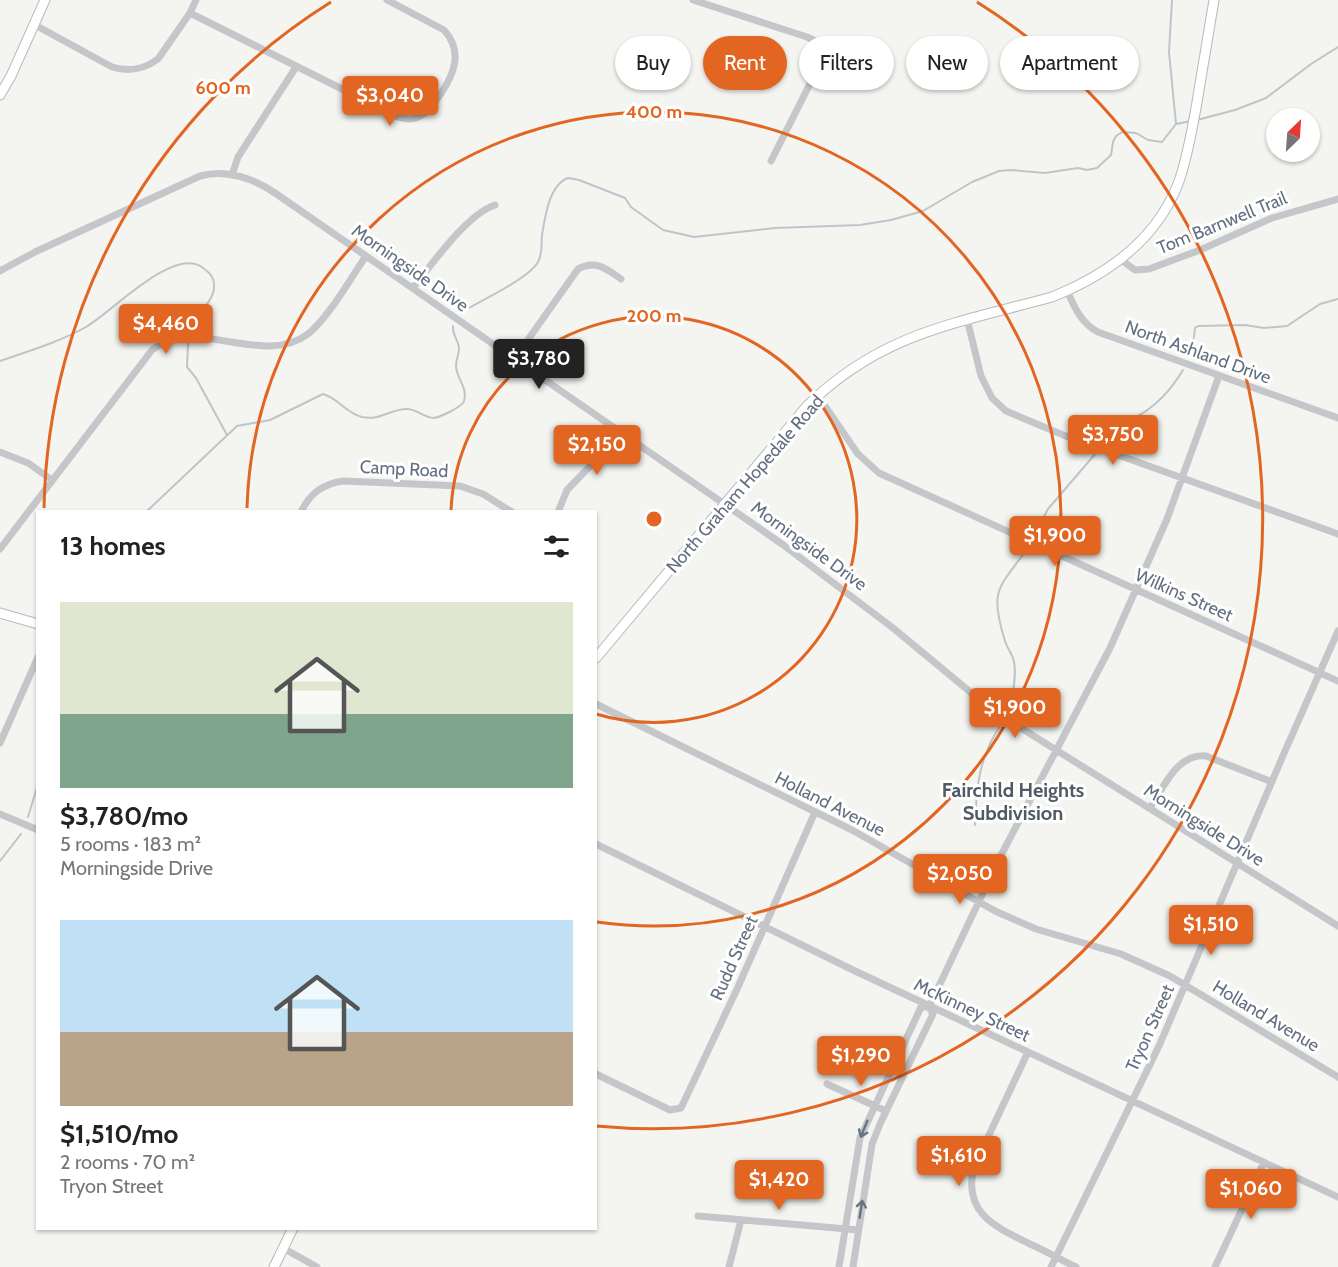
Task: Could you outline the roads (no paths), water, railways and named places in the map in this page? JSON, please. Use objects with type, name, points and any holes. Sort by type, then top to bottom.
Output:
[{"type":"street","points":[[0,95],[45,0]]},
{"type":"street","points":[[35,25],[112,66],[136,70],[158,59],[196,0]]},
{"type":"street","points":[[189,14],[398,117],[411,119],[431,109],[453,75],[455,50],[449,35],[437,25],[387,0]]},
{"type":"street","points":[[693,0],[807,37],[826,46],[824,56],[771,161]]},
{"type":"street","name":"North Graham Hopedale Road","points":[[597,657],[818,396],[853,368],[889,347],[930,330],[1053,297],[1067,291],[1100,274],[1153,228],[1179,181],[1188,149],[1214,0]]},
{"type":"street","points":[[232,175],[238,157],[296,67]]},
{"type":"street","name":"Morningside Drive","points":[[0,271],[34,252],[200,176],[218,173],[232,175],[266,186],[726,503],[834,582],[971,694],[1056,751],[1338,926]]},
{"type":"street","name":"Tom Barnwell Trail","points":[[1120,259],[1135,270],[1149,269],[1200,250],[1272,218],[1338,199]]},
{"type":"street","points":[[413,288],[473,218],[495,205]]},
{"type":"street","points":[[0,549],[152,350],[171,339],[183,337],[271,346],[289,344],[314,328],[366,256]]},
{"type":"street","points":[[515,358],[578,268],[596,264],[621,279]]},
{"type":"street","name":"North Ashland Drive","points":[[1067,291],[1080,317],[1091,328],[1338,418]]},
{"type":"street","points":[[967,320],[984,383],[992,398],[1006,411],[1058,433],[1338,534]]},
{"type":"street","points":[[929,1006],[998,861],[1110,648],[1163,529],[1220,376]]},
{"type":"street","name":"Wilkins Street","points":[[818,396],[858,454],[879,473],[1338,681]]},
{"type":"street","points":[[559,510],[567,490],[594,462],[618,429]]},
{"type":"street","points":[[0,452],[28,463],[52,480]]},
{"type":"street","name":"Camp Road","points":[[302,510],[309,498],[319,489],[343,481],[460,486],[483,494],[509,510]]},
{"type":"street","points":[[0,613],[36,623]]},
{"type":"street","name":"Tryon Street","points":[[1051,1267],[1133,1101],[1185,987],[1338,631]]},
{"type":"street","points":[[0,743],[36,662]]},
{"type":"street","name":"Holland Avenue","points":[[597,704],[815,812],[995,911],[1036,929],[1121,954],[1170,976],[1338,1077]]},
{"type":"street","points":[[1150,808],[1180,764],[1198,755],[1213,758],[1272,782]]},
{"type":"street","name":"Rudd Street","points":[[597,1074],[670,1110],[674,1111],[683,1105],[815,812]]},
{"type":"street","points":[[0,814],[36,829]]},
{"type":"street","name":"McKinney Street","points":[[597,844],[764,928],[1338,1197]]},
{"type":"street","points":[[839,1267],[858,1149],[867,1122],[921,1007],[929,1006]]},
{"type":"street","points":[[853,1267],[868,1162],[876,1132],[933,1014],[929,1006]]},
{"type":"street","points":[[1028,1052],[974,1167],[972,1192],[978,1209],[994,1226],[1076,1267]]},
{"type":"street","points":[[827,1084],[886,1112]]},
{"type":"street","points":[[1215,1267],[1264,1162]]},
{"type":"street","points":[[698,1216],[858,1230]]},
{"type":"street","points":[[729,1267],[741,1220]]},
{"type":"street","points":[[274,1267],[292,1230]]},
{"type":"street","points":[[283,1248],[317,1267]]},
{"type":"waterway","points":[[1172,0],[1169,52],[1176,124]]},
{"type":"waterway","points":[[1197,120],[1235,110],[1266,98],[1338,47]]},
{"type":"waterway","points":[[1176,124],[1191,121]]},
{"type":"waterway","points":[[465,310],[516,282],[538,262],[549,202],[556,187],[568,178],[625,198],[631,207],[663,230],[694,237],[775,228],[860,225],[891,220],[923,211],[972,182],[999,171],[1045,173],[1078,168],[1087,170],[1097,168],[1111,155],[1113,142],[1122,132],[1136,133],[1148,140],[1162,142],[1176,124]]},
{"type":"waterway","points":[[0,361],[44,346],[86,327],[160,273],[191,263],[208,272],[214,284],[211,297],[191,330]]},
{"type":"waterway","points":[[1188,355],[1193,344],[1195,328],[1198,326],[1245,325],[1264,328],[1287,326],[1320,304],[1338,299]]},
{"type":"waterway","points":[[148,510],[237,426],[270,420],[323,394],[356,415],[368,418],[407,409],[433,418],[455,409],[464,401],[465,396],[457,370],[459,348],[453,326]]},
{"type":"waterway","points":[[188,344],[187,367],[196,378],[227,435]]},
{"type":"waterway","points":[[1101,440],[1112,429],[1144,413],[1157,403],[1183,370]]},
{"type":"waterway","points":[[1035,533],[1048,509],[1096,453]]},
{"type":"waterway","points":[[1010,709],[1015,668],[1000,624],[997,600],[1003,582],[1028,548]]},
{"type":"waterway","points":[[975,825],[976,799],[983,761],[1001,725]]},
{"type":"waterway","points":[[28,817],[36,791]]},
{"type":"waterway","points":[[0,861],[21,834]]},
{"type":"district","name":"Fairchild Heights Subdivision","points":[[1013,802]]}]
